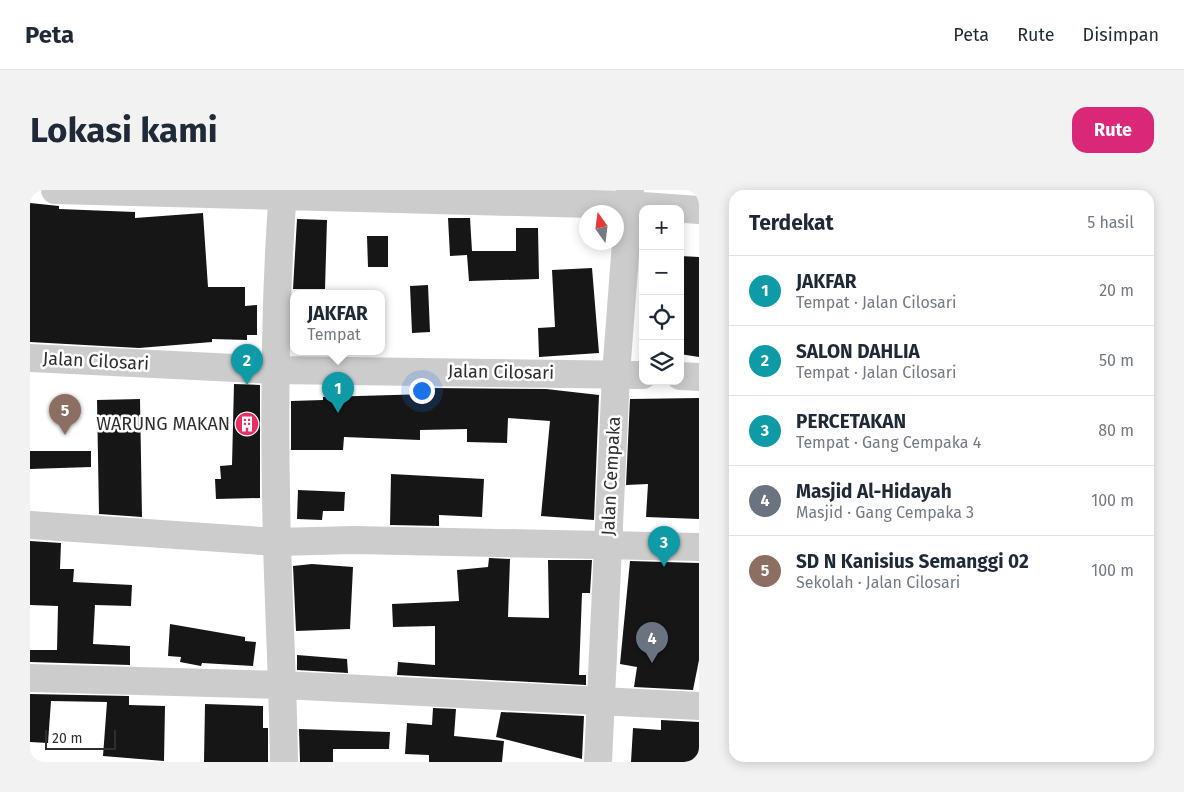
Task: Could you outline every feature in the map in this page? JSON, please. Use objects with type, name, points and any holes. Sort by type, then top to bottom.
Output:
[{"type":"street","points":[[55,190],[283,192],[380,200],[629,197],[699,210]]},
{"type":"street","points":[[283,192],[275,370],[277,542],[284,762]]},
{"type":"street","name":"Jalan Cempaka","points":[[598,762],[616,374],[629,197]]},
{"type":"street","name":"Jalan Cilosari","points":[[30,358],[275,370],[639,375]]},
{"type":"street","points":[[684,376],[699,377]]},
{"type":"street","points":[[30,525],[277,542],[354,540],[699,547]]},
{"type":"street","points":[[30,678],[283,685],[699,706]]},
{"type":"building","points":[[30,203],[59,206],[59,209],[135,212],[135,218],[203,213],[208,287],[245,287],[245,306],[257,305],[257,335],[247,335],[247,340],[212,339],[212,342],[139,348],[30,342]]},
{"type":"building","points":[[448,218],[470,218],[472,251],[516,251],[516,228],[538,228],[539,279],[469,281],[467,255],[450,256]]},
{"type":"building","points":[[297,219],[327,220],[325,289],[293,289]]},
{"type":"building","points":[[367,236],[388,236],[388,267],[368,267]]},
{"type":"building","points":[[684,256],[699,257],[699,357],[684,355]]},
{"type":"building","points":[[592,268],[599,353],[539,357],[538,328],[555,327],[552,270]]},
{"type":"building","points":[[428,285],[430,332],[412,333],[410,286]]},
{"type":"building","points":[[234,384],[260,385],[260,498],[216,499],[215,479],[221,479],[220,466],[232,465]]},
{"type":"building","points":[[429,388],[546,389],[599,395],[594,520],[541,516],[550,421],[508,418],[507,443],[467,442],[467,429],[420,430],[420,440],[344,437],[343,450],[291,450],[291,401],[323,400],[323,397],[429,394]]},
{"type":"building","points":[[699,398],[699,519],[646,517],[648,484],[626,485],[630,399]]},
{"type":"building","points":[[140,399],[142,517],[99,514],[97,400]]},
{"type":"building","points":[[30,451],[91,451],[91,467],[30,469]]},
{"type":"building","points":[[391,474],[484,479],[482,517],[439,515],[439,526],[390,525]]},
{"type":"building","points":[[298,490],[345,492],[344,511],[323,511],[322,520],[297,519]]},
{"type":"building","points":[[30,541],[61,543],[60,569],[74,569],[73,582],[132,585],[131,606],[95,605],[93,644],[130,646],[130,665],[30,662],[30,650],[57,650],[58,606],[30,605]]},
{"type":"building","points":[[489,558],[510,559],[508,617],[549,618],[548,560],[592,560],[590,593],[582,593],[579,675],[586,675],[586,685],[397,675],[398,662],[435,665],[435,626],[393,627],[392,604],[459,601],[457,570],[488,567]]},
{"type":"building","points":[[630,561],[699,563],[699,660],[693,690],[634,687],[637,667],[620,664]]},
{"type":"building","points":[[312,564],[353,567],[350,629],[296,631],[293,566]]},
{"type":"building","points":[[170,624],[245,637],[245,641],[256,642],[253,666],[202,663],[201,666],[180,662],[181,657],[168,656]]},
{"type":"building","points":[[297,655],[347,659],[348,673],[297,670]]},
{"type":"building","points":[[30,694],[129,696],[129,705],[165,706],[164,761],[103,756],[107,702],[51,701],[48,743],[30,742]]},
{"type":"building","points":[[205,704],[263,706],[263,728],[268,728],[268,762],[204,762]]},
{"type":"building","points":[[433,708],[456,709],[454,736],[504,741],[502,762],[429,762],[429,755],[405,754],[407,723],[432,725]]},
{"type":"building","points":[[501,712],[584,716],[582,759],[496,737]]},
{"type":"building","points":[[661,720],[699,722],[699,762],[631,762],[633,728],[661,730]]},
{"type":"building","points":[[299,729],[390,732],[389,749],[333,749],[333,762],[300,762]]},
{"type":"place","name":"SALON DAHLIA","points":[[247,385]]},
{"type":"place","name":"JAKFAR","points":[[338,413]]},
{"type":"place","name":"WARUNG MAKAN","points":[[247,424]]},
{"type":"place","name":"SD N Kanisius Semanggi 02","points":[[65,435]]},
{"type":"place","name":"PERCETAKAN","points":[[664,567]]},
{"type":"place","name":"Masjid Al-Hidayah","points":[[652,663]]}]
